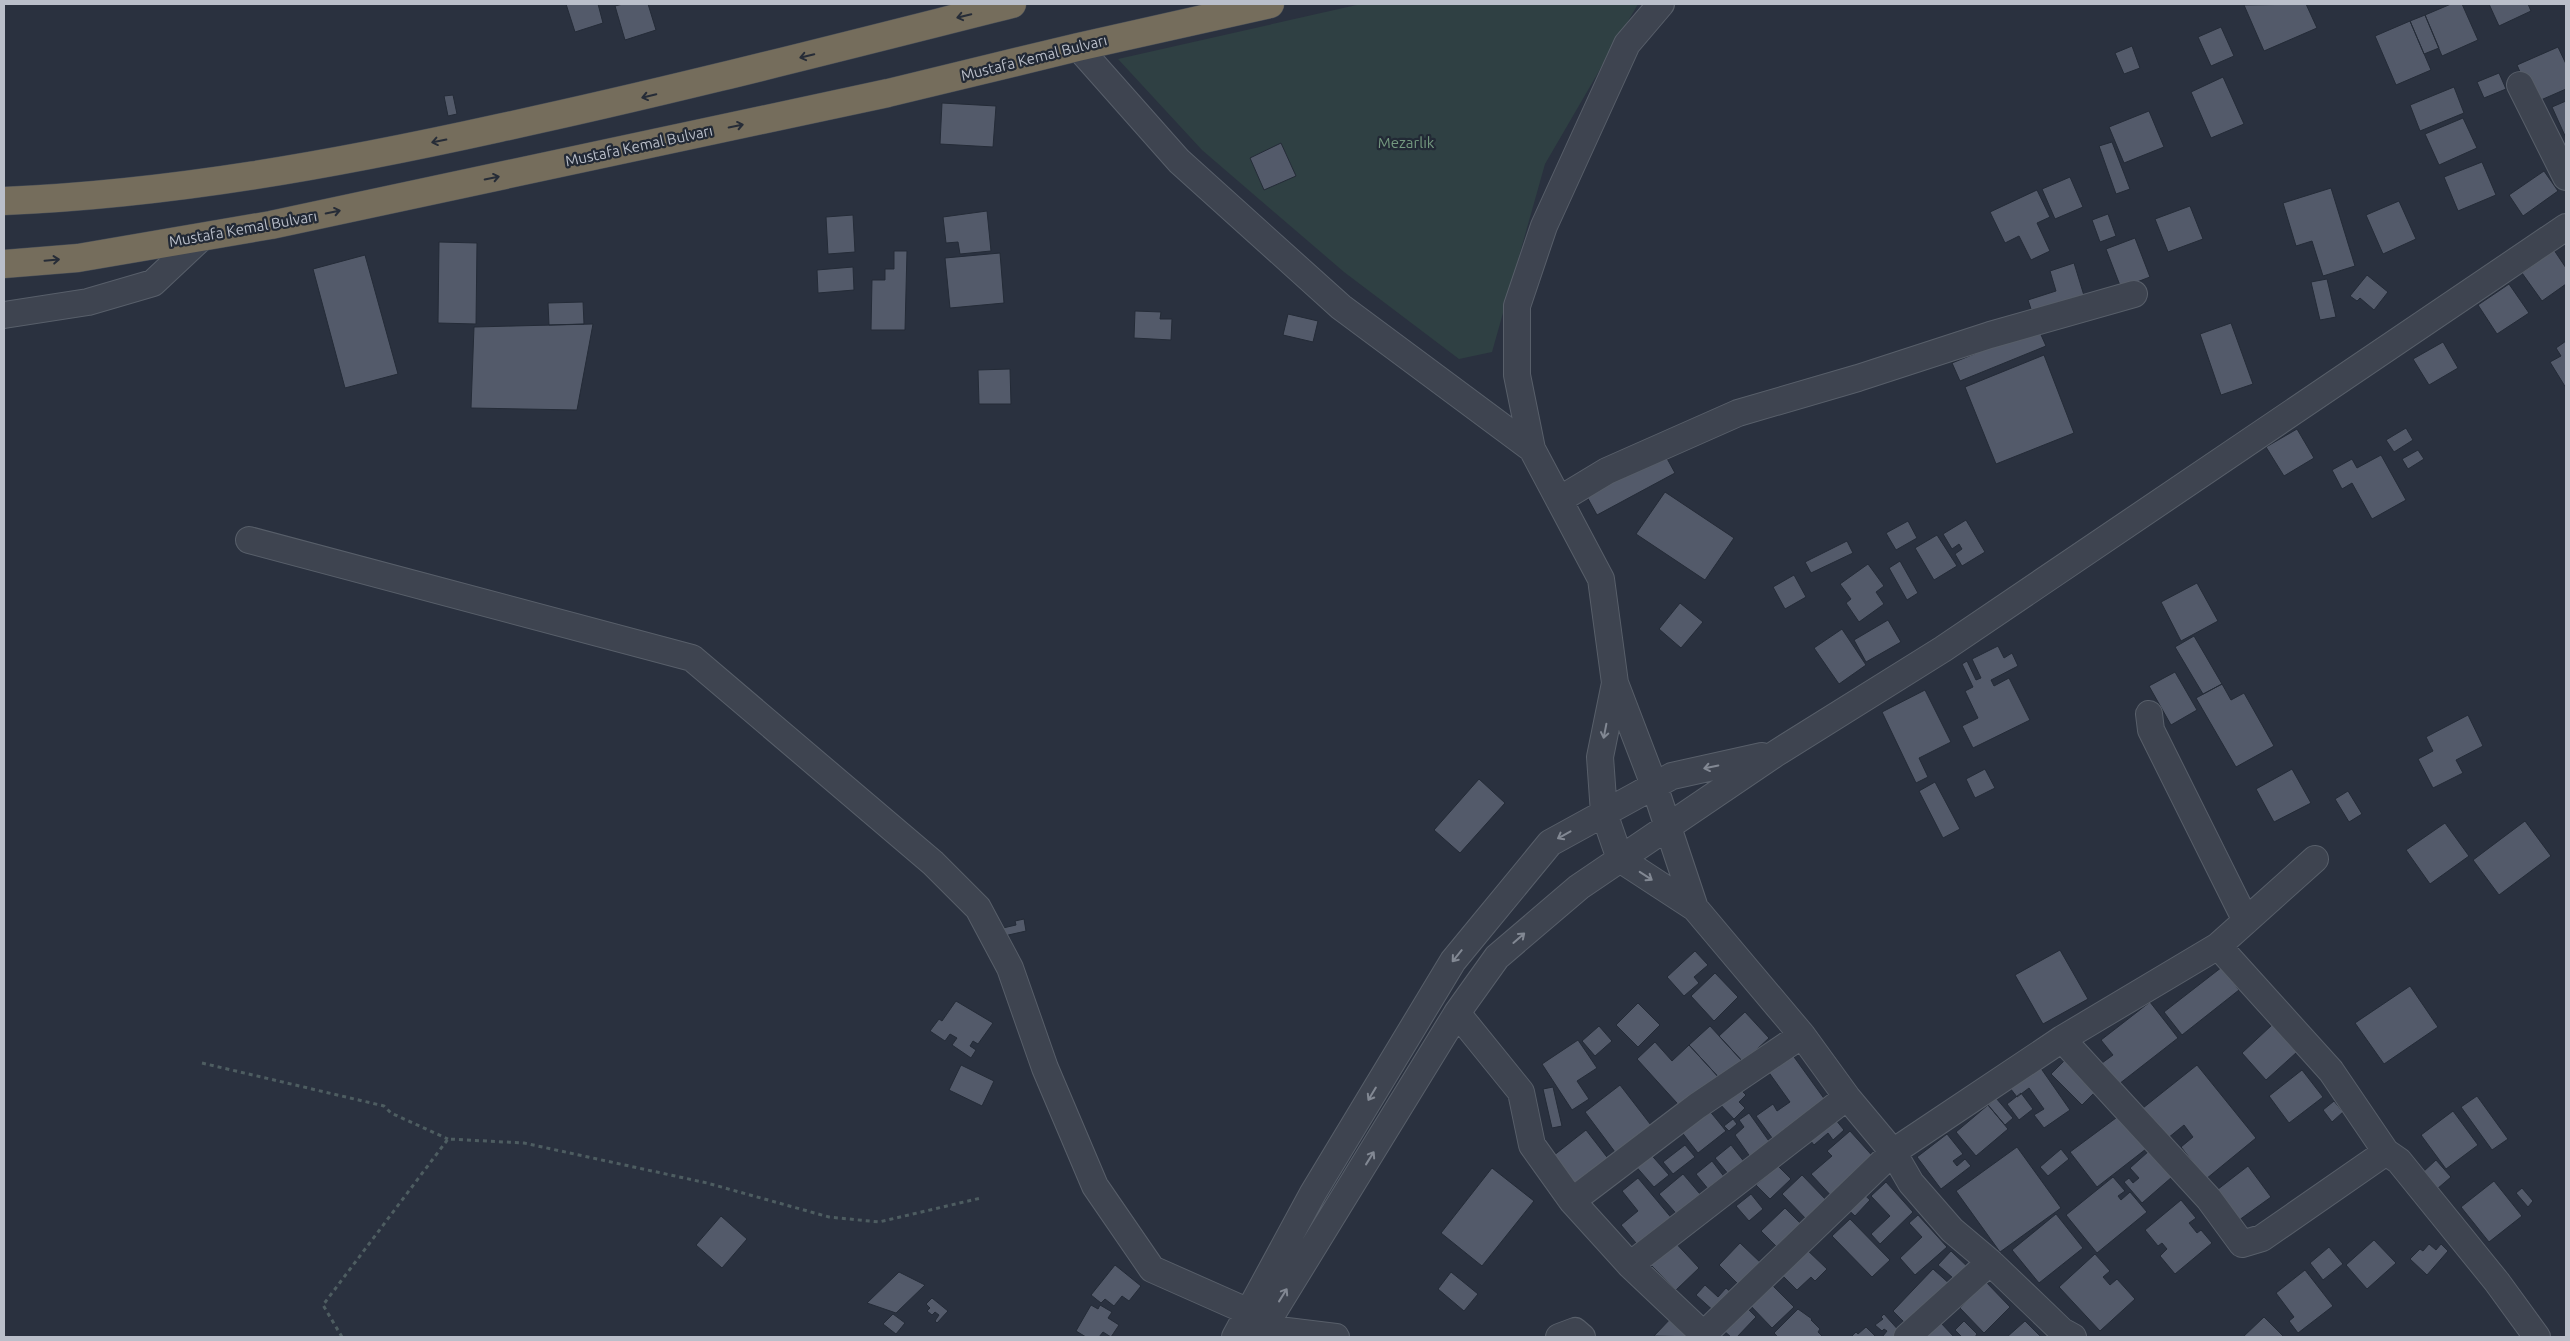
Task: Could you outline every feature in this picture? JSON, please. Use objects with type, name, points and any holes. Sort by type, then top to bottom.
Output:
[{"type":"highway","points":[[4,201],[60,198],[264,175],[432,143],[651,95],[1012,4]]},
{"type":"highway","name":"Mustafa Kemal Bulvarı","points":[[4,264],[78,258],[281,223],[879,95],[1078,47],[1270,4]]},
{"type":"street","points":[[1661,4],[1626,44],[1544,226],[1516,306],[1517,375],[1532,449],[1601,579],[1615,683],[1654,785],[1696,908]]},
{"type":"street","points":[[1078,47],[1180,161],[1341,307],[1532,449]]},
{"type":"street","points":[[2520,85],[2566,177]]},
{"type":"street","points":[[1235,1337],[1257,1326],[1457,1013],[1497,957],[1579,887],[1775,754],[1943,649],[2566,227]]},
{"type":"street","points":[[4,315],[88,302],[153,283],[202,237]]},
{"type":"street","points":[[1559,500],[1607,472],[1738,413],[1858,378],[1990,335],[2134,294]]},
{"type":"street","points":[[249,540],[692,658],[933,863],[978,908],[1010,968],[1045,1068],[1095,1186],[1152,1269],[1257,1326],[1336,1337]]},
{"type":"street","points":[[1615,683],[1600,757],[1604,813],[1620,859],[1696,908],[1802,1035],[1847,1097],[1893,1152],[1911,1183],[1952,1230],[1990,1262],[2064,1335]]},
{"type":"street","points":[[2149,714],[2151,730],[2246,921]]},
{"type":"street","points":[[1257,1326],[1313,1193],[1453,961],[1550,843],[1672,776],[1775,754]]},
{"type":"street","points":[[1457,1013],[1522,1092],[1532,1145],[1572,1200],[1630,1265],[1705,1336],[1893,1152],[2062,1040],[2218,946],[2315,859]]},
{"type":"street","points":[[2218,946],[2331,1071],[2386,1152],[2399,1161],[2497,1282],[2537,1337]]},
{"type":"street","points":[[1572,1200],[1697,1106],[1802,1035]]},
{"type":"street","points":[[2062,1040],[2208,1199],[2242,1244],[2262,1238],[2386,1152]]},
{"type":"street","points":[[1630,1265],[1847,1097]]},
{"type":"street","points":[[1906,1337],[1990,1262]]},
{"type":"street","points":[[1559,1337],[1575,1331],[1582,1337]]},
{"type":"path","points":[[202,1063],[384,1106],[392,1113],[448,1139],[524,1143],[706,1183],[829,1217],[879,1222],[981,1198]]},
{"type":"path","points":[[342,1337],[323,1305],[448,1139]]},
{"type":"green space","name":"Mezarlık","points":[[1361,4],[1638,4],[1545,164],[1492,352],[1459,359],[1344,272],[1202,150],[1118,59]]},
{"type":"building","points":[[566,4],[598,4],[603,23],[575,32]]},
{"type":"building","points":[[623,4],[648,4],[656,30],[625,40],[615,6]]},
{"type":"building","points":[[2306,4],[2317,28],[2264,51],[2244,5]]},
{"type":"building","points":[[2451,4],[2462,4],[2478,40],[2442,56],[2425,15]]},
{"type":"building","points":[[2489,4],[2528,4],[2531,11],[2499,26]]},
{"type":"building","points":[[2425,15],[2439,48],[2424,54],[2410,21]]},
{"type":"building","points":[[2410,21],[2431,70],[2396,85],[2375,36]]},
{"type":"building","points":[[2221,27],[2234,56],[2211,66],[2198,37]]},
{"type":"building","points":[[2132,46],[2140,68],[2124,74],[2115,53]]},
{"type":"building","points":[[2558,47],[2566,64],[2566,89],[2534,103],[2517,65]]},
{"type":"building","points":[[2499,73],[2506,89],[2484,98],[2477,82]]},
{"type":"building","points":[[2223,77],[2244,124],[2211,138],[2191,92]]},
{"type":"building","points":[[2454,87],[2464,113],[2420,131],[2410,105]]},
{"type":"building","points":[[453,95],[457,114],[448,116],[444,96]]},
{"type":"building","points":[[2566,101],[2566,138],[2552,107]]},
{"type":"building","points":[[942,103],[996,106],[993,147],[940,144]]},
{"type":"building","points":[[2149,111],[2164,147],[2124,163],[2109,127]]},
{"type":"building","points":[[2463,118],[2477,148],[2439,165],[2425,134]]},
{"type":"building","points":[[2112,142],[2130,189],[2116,194],[2099,146]]},
{"type":"building","points":[[1281,143],[1296,176],[1264,190],[1250,158]]},
{"type":"building","points":[[2482,162],[2496,195],[2458,211],[2444,177]]},
{"type":"building","points":[[2544,171],[2558,191],[2523,216],[2509,195]]},
{"type":"building","points":[[2070,177],[2083,207],[2055,219],[2042,189]]},
{"type":"building","points":[[2331,188],[2355,266],[2323,276],[2312,241],[2296,246],[2283,203]]},
{"type":"building","points":[[2037,190],[2050,217],[2037,223],[2050,251],[2031,260],[2019,236],[2005,243],[1990,212]]},
{"type":"building","points":[[2399,201],[2416,239],[2383,254],[2366,215]]},
{"type":"building","points":[[2190,206],[2203,239],[2168,252],[2155,219]]},
{"type":"building","points":[[987,211],[991,251],[960,254],[958,242],[946,243],[943,217]]},
{"type":"building","points":[[2108,214],[2116,236],[2100,242],[2092,220]]},
{"type":"building","points":[[853,215],[855,252],[828,254],[826,217]]},
{"type":"building","points":[[2135,238],[2150,277],[2121,288],[2106,249]]},
{"type":"building","points":[[439,242],[477,243],[476,324],[438,323]]},
{"type":"building","points":[[2554,250],[2566,268],[2566,284],[2542,301],[2522,273]]},
{"type":"building","points":[[894,251],[907,251],[905,330],[871,330],[872,280],[885,280],[885,269],[894,269]]},
{"type":"building","points":[[1000,253],[1004,303],[950,308],[945,258]]},
{"type":"building","points":[[365,255],[398,374],[345,388],[313,269]]},
{"type":"building","points":[[2074,263],[2086,302],[2034,318],[2028,300],[2056,291],[2050,271]]},
{"type":"building","points":[[853,267],[854,290],[818,293],[817,270]]},
{"type":"building","points":[[2367,275],[2388,292],[2374,310],[2360,298],[2357,301],[2350,296]]},
{"type":"building","points":[[2327,279],[2336,317],[2320,320],[2311,282]]},
{"type":"building","points":[[2509,284],[2529,313],[2497,334],[2478,305]]},
{"type":"building","points":[[583,302],[584,324],[549,325],[548,303]]},
{"type":"building","points":[[1135,311],[1161,312],[1160,319],[1172,319],[1171,340],[1134,338]]},
{"type":"building","points":[[1288,314],[1318,321],[1313,342],[1283,335]]},
{"type":"building","points":[[2231,323],[2253,384],[2221,395],[2200,334]]},
{"type":"building","points":[[593,324],[577,410],[471,408],[474,327]]},
{"type":"building","points":[[2038,328],[2046,346],[1960,381],[1952,363]]},
{"type":"building","points":[[2566,341],[2566,388],[2550,362],[2561,356],[2556,348]]},
{"type":"building","points":[[2443,342],[2458,368],[2429,385],[2413,359]]},
{"type":"building","points":[[2044,355],[2074,433],[1996,464],[1965,387]]},
{"type":"building","points":[[1010,369],[1011,404],[979,404],[978,370]]},
{"type":"building","points":[[2406,428],[2413,440],[2394,452],[2386,440]]},
{"type":"building","points":[[2297,429],[2314,458],[2284,476],[2266,447]]},
{"type":"building","points":[[2418,450],[2424,459],[2408,469],[2402,459]]},
{"type":"building","points":[[1664,453],[1675,473],[1597,515],[1586,495]]},
{"type":"building","points":[[2381,455],[2406,500],[2372,519],[2352,483],[2342,489],[2332,470],[2352,459],[2357,468]]},
{"type":"building","points":[[1665,492],[1734,538],[1705,580],[1636,534]]},
{"type":"building","points":[[1966,520],[1985,552],[1962,566],[1955,554],[1962,549],[1959,544],[1952,549],[1943,534]]},
{"type":"building","points":[[1908,521],[1917,538],[1896,550],[1886,533]]},
{"type":"building","points":[[1937,535],[1957,566],[1934,580],[1915,548]]},
{"type":"building","points":[[1847,541],[1853,553],[1811,573],[1805,562]]},
{"type":"building","points":[[1900,561],[1918,593],[1907,600],[1889,568]]},
{"type":"building","points":[[1868,564],[1884,586],[1876,592],[1884,604],[1859,622],[1846,603],[1851,599],[1840,584]]},
{"type":"building","points":[[1794,575],[1806,597],[1785,609],[1773,587]]},
{"type":"building","points":[[2197,583],[2218,621],[2181,641],[2161,602]]},
{"type":"building","points":[[1680,603],[1703,622],[1681,648],[1659,629]]},
{"type":"building","points":[[1888,620],[1901,642],[1866,662],[1854,640]]},
{"type":"building","points":[[1842,629],[1866,665],[1839,684],[1814,648]]},
{"type":"building","points":[[2194,636],[2222,684],[2203,694],[2175,647]]},
{"type":"building","points":[[1998,646],[2004,658],[2012,653],[2018,666],[1991,680],[1994,686],[2009,678],[2030,720],[1973,748],[1962,726],[1978,718],[1965,691],[1973,687],[1962,664],[1967,661],[1976,680],[1981,678],[1972,659]]},
{"type":"building","points":[[2175,672],[2197,710],[2171,725],[2149,686]]},
{"type":"building","points":[[2222,684],[2231,700],[2244,693],[2274,746],[2236,767],[2196,698]]},
{"type":"building","points":[[1925,690],[1951,742],[1919,758],[1928,777],[1916,783],[1882,712]]},
{"type":"building","points":[[2468,715],[2483,746],[2456,760],[2463,773],[2433,788],[2418,759],[2433,751],[2426,737]]},
{"type":"building","points":[[1985,769],[1995,788],[1975,798],[1966,779]]},
{"type":"building","points":[[2292,769],[2311,803],[2274,822],[2256,789]]},
{"type":"building","points":[[1479,779],[1505,803],[1460,853],[1434,830]]},
{"type":"building","points":[[1935,782],[1960,829],[1943,838],[1919,791]]},
{"type":"building","points":[[2348,791],[2362,814],[2349,822],[2335,799]]},
{"type":"building","points":[[2525,821],[2551,856],[2499,895],[2473,860]]},
{"type":"building","points":[[2445,823],[2469,856],[2430,884],[2406,850]]},
{"type":"building","points":[[1024,919],[1026,931],[1004,936],[1003,928],[1016,925],[1015,921]]},
{"type":"building","points":[[2060,950],[2088,999],[2043,1024],[2015,975]]},
{"type":"building","points":[[1695,951],[1708,965],[1694,977],[1699,983],[1684,996],[1667,977]]},
{"type":"building","points":[[2222,967],[2239,990],[2182,1035],[2164,1012]]},
{"type":"building","points":[[1715,973],[1738,997],[1714,1021],[1691,996]]},
{"type":"building","points":[[2410,986],[2438,1027],[2384,1064],[2355,1023]]},
{"type":"building","points":[[956,1001],[993,1023],[978,1044],[973,1041],[970,1046],[976,1050],[971,1058],[952,1045],[957,1038],[950,1034],[945,1041],[930,1031],[939,1019],[942,1021]]},
{"type":"building","points":[[2150,1002],[2178,1038],[2119,1084],[2102,1063],[2113,1055],[2101,1040]]},
{"type":"building","points":[[1638,1003],[1660,1025],[1638,1047],[1616,1025]]},
{"type":"building","points":[[1745,1012],[1769,1038],[1743,1062],[1719,1036]]},
{"type":"building","points":[[2272,1025],[2297,1052],[2266,1080],[2242,1053]]},
{"type":"building","points":[[1599,1026],[1612,1041],[1595,1056],[1582,1041]]},
{"type":"building","points":[[1710,1026],[1743,1062],[1722,1081],[1689,1045]]},
{"type":"building","points":[[1578,1040],[1597,1068],[1577,1081],[1589,1099],[1572,1110],[1542,1064]]},
{"type":"building","points":[[1655,1042],[1672,1061],[1689,1045],[1722,1081],[1686,1113],[1637,1059]]},
{"type":"building","points":[[1789,1050],[1828,1104],[1775,1142],[1756,1116],[1773,1104],[1777,1111],[1790,1102],[1765,1067]]},
{"type":"building","points":[[2065,1060],[2096,1091],[2082,1105],[2051,1074]]},
{"type":"building","points":[[961,1065],[994,1081],[982,1106],[949,1090]]},
{"type":"building","points":[[2197,1065],[2256,1138],[2206,1179],[2181,1147],[2193,1137],[2184,1125],[2168,1138],[2143,1108]]},
{"type":"building","points":[[2040,1067],[2070,1110],[2044,1128],[2034,1115],[2044,1109],[2029,1088],[2017,1097],[2010,1088]]},
{"type":"building","points":[[2302,1070],[2323,1097],[2289,1123],[2269,1096]]},
{"type":"building","points":[[1735,1084],[1746,1095],[1739,1102],[1745,1108],[1734,1119],[1717,1101]]},
{"type":"building","points":[[1620,1085],[1654,1129],[1618,1156],[1585,1112]]},
{"type":"building","points":[[1553,1087],[1562,1126],[1552,1128],[1543,1089]]},
{"type":"building","points":[[2021,1093],[2033,1109],[2019,1120],[2007,1104]]},
{"type":"building","points":[[2477,1096],[2508,1139],[2492,1150],[2461,1107]]},
{"type":"building","points":[[1996,1098],[2013,1118],[2005,1125],[1988,1105]]},
{"type":"building","points":[[2334,1101],[2343,1112],[2332,1122],[2323,1110]]},
{"type":"building","points":[[1704,1104],[1726,1131],[1698,1153],[1677,1126]]},
{"type":"building","points":[[1988,1105],[2008,1129],[1976,1156],[1956,1132]]},
{"type":"building","points":[[2453,1111],[2478,1145],[2446,1169],[2421,1135]]},
{"type":"building","points":[[1749,1113],[1771,1144],[1751,1158],[1735,1135],[1744,1127],[1739,1120]]},
{"type":"building","points":[[1831,1114],[1844,1130],[1833,1140],[1828,1133],[1814,1145],[1806,1135]]},
{"type":"building","points":[[2120,1115],[2146,1149],[2097,1187],[2070,1152]]},
{"type":"building","points":[[1733,1119],[1737,1124],[1729,1131],[1724,1126]]},
{"type":"building","points":[[1586,1130],[1610,1161],[1577,1186],[1553,1156]]},
{"type":"building","points":[[1850,1131],[1877,1161],[1834,1199],[1811,1174],[1832,1156],[1827,1151]]},
{"type":"building","points":[[1947,1134],[1963,1154],[1953,1161],[1957,1166],[1965,1159],[1971,1166],[1941,1189],[1917,1157]]},
{"type":"building","points":[[1685,1145],[1695,1157],[1673,1174],[1663,1162]]},
{"type":"building","points":[[1731,1145],[1749,1168],[1734,1181],[1715,1158]]},
{"type":"building","points":[[2017,1147],[2061,1208],[2000,1252],[1956,1191]]},
{"type":"building","points":[[2061,1149],[2069,1159],[2048,1176],[2040,1167]]},
{"type":"building","points":[[1647,1150],[1669,1175],[1654,1187],[1633,1163]]},
{"type":"building","points":[[2149,1151],[2172,1177],[2142,1203],[2124,1182],[2129,1178],[2133,1183],[2139,1178],[2130,1168]]},
{"type":"building","points":[[2436,1160],[2451,1177],[2437,1189],[2423,1172]]},
{"type":"building","points":[[1712,1161],[1729,1183],[1713,1195],[1696,1174]]},
{"type":"building","points":[[1777,1165],[1791,1179],[1770,1199],[1756,1185]]},
{"type":"building","points":[[2248,1166],[2271,1197],[2235,1223],[2213,1193]]},
{"type":"building","points":[[1492,1168],[1534,1201],[1482,1266],[1441,1233]]},
{"type":"building","points":[[1683,1174],[1705,1200],[1681,1219],[1659,1194]]},
{"type":"building","points":[[1802,1175],[1828,1202],[1808,1221],[1782,1194]]},
{"type":"building","points":[[2113,1177],[2125,1191],[2118,1196],[2121,1200],[2130,1192],[2147,1212],[2097,1253],[2066,1215]]},
{"type":"building","points":[[1638,1178],[1674,1221],[1641,1249],[1621,1225],[1638,1211],[1622,1191]]},
{"type":"building","points":[[2494,1181],[2522,1216],[2489,1242],[2461,1207]]},
{"type":"building","points":[[1886,1182],[1913,1212],[1880,1244],[1871,1234],[1890,1216],[1871,1196]]},
{"type":"building","points":[[1857,1188],[1870,1200],[1855,1216],[1842,1204]]},
{"type":"building","points":[[2522,1188],[2533,1201],[2528,1207],[2516,1193]]},
{"type":"building","points":[[1751,1194],[1763,1209],[1749,1221],[1736,1206]]},
{"type":"building","points":[[2181,1200],[2196,1218],[2189,1223],[2197,1233],[2201,1230],[2212,1243],[2175,1274],[2160,1256],[2167,1249],[2162,1243],[2158,1246],[2145,1230]]},
{"type":"building","points":[[1785,1208],[1802,1225],[1778,1248],[1761,1231]]},
{"type":"building","points":[[2056,1214],[2083,1248],[2039,1283],[2012,1250]]},
{"type":"building","points":[[1918,1215],[1947,1247],[1915,1275],[1900,1258],[1922,1237],[1909,1223]]},
{"type":"building","points":[[721,1216],[747,1239],[722,1268],[696,1245]]},
{"type":"building","points":[[1850,1219],[1890,1260],[1872,1277],[1832,1236]]},
{"type":"building","points":[[1671,1238],[1699,1268],[1676,1290],[1647,1261]]},
{"type":"building","points":[[2374,1240],[2396,1263],[2367,1289],[2346,1265]]},
{"type":"building","points":[[1740,1243],[1763,1265],[1741,1287],[1719,1265]]},
{"type":"building","points":[[2429,1244],[2436,1250],[2441,1244],[2448,1251],[2427,1275],[2410,1259],[2420,1249],[2423,1251]]},
{"type":"building","points":[[2329,1247],[2343,1264],[2323,1280],[2310,1263]]},
{"type":"building","points":[[1805,1248],[1827,1269],[1815,1281],[1811,1277],[1797,1290],[1780,1273]]},
{"type":"building","points":[[1951,1251],[1972,1271],[1960,1284],[1938,1265]]},
{"type":"building","points":[[2095,1254],[2110,1271],[2103,1277],[2110,1285],[2117,1279],[2135,1299],[2100,1331],[2059,1287]]},
{"type":"building","points":[[1115,1265],[1141,1286],[1129,1301],[1122,1296],[1114,1306],[1105,1299],[1101,1303],[1091,1295]]},
{"type":"building","points":[[1933,1269],[1952,1286],[1911,1329],[1893,1311]]},
{"type":"building","points":[[2305,1270],[2333,1306],[2298,1333],[2289,1321],[2294,1317],[2276,1293]]},
{"type":"building","points":[[899,1272],[925,1285],[896,1313],[867,1303]]},
{"type":"building","points":[[1451,1272],[1478,1294],[1464,1311],[1438,1289]]},
{"type":"building","points":[[1769,1282],[1794,1307],[1772,1328],[1748,1303]]},
{"type":"building","points":[[1986,1282],[2010,1307],[1984,1333],[1960,1308]]},
{"type":"building","points":[[1705,1285],[1718,1297],[1726,1288],[1733,1294],[1716,1313],[1696,1295]]},
{"type":"building","points":[[932,1298],[948,1311],[937,1323],[935,1321],[939,1315],[935,1312],[932,1315],[927,1311],[930,1308],[926,1304]]},
{"type":"building","points":[[1091,1305],[1098,1309],[1100,1305],[1112,1312],[1108,1318],[1119,1325],[1111,1337],[1103,1332],[1099,1337],[1086,1337],[1076,1331]]},
{"type":"building","points":[[1746,1307],[1756,1317],[1737,1337],[1731,1337],[1723,1330]]},
{"type":"building","points":[[1798,1309],[1812,1319],[1820,1329],[1818,1332],[1823,1337],[1778,1337],[1774,1333]]},
{"type":"building","points":[[893,1314],[905,1323],[896,1334],[883,1324]]},
{"type":"building","points":[[1884,1314],[1901,1333],[1897,1337],[1883,1336],[1887,1331],[1884,1329],[1882,1331],[1875,1325],[1883,1319],[1881,1317]]},
{"type":"building","points":[[1673,1316],[1695,1337],[1654,1336]]},
{"type":"building","points":[[2264,1317],[2284,1337],[2243,1337]]},
{"type":"building","points":[[1964,1321],[1977,1334],[1975,1337],[1962,1337],[1955,1330]]},
{"type":"building","points":[[2025,1321],[2041,1337],[2007,1337]]},
{"type":"building","points":[[1941,1323],[1954,1337],[1926,1337]]},
{"type":"building","points":[[1866,1327],[1876,1337],[1851,1337],[1856,1332],[1858,1334]]}]
